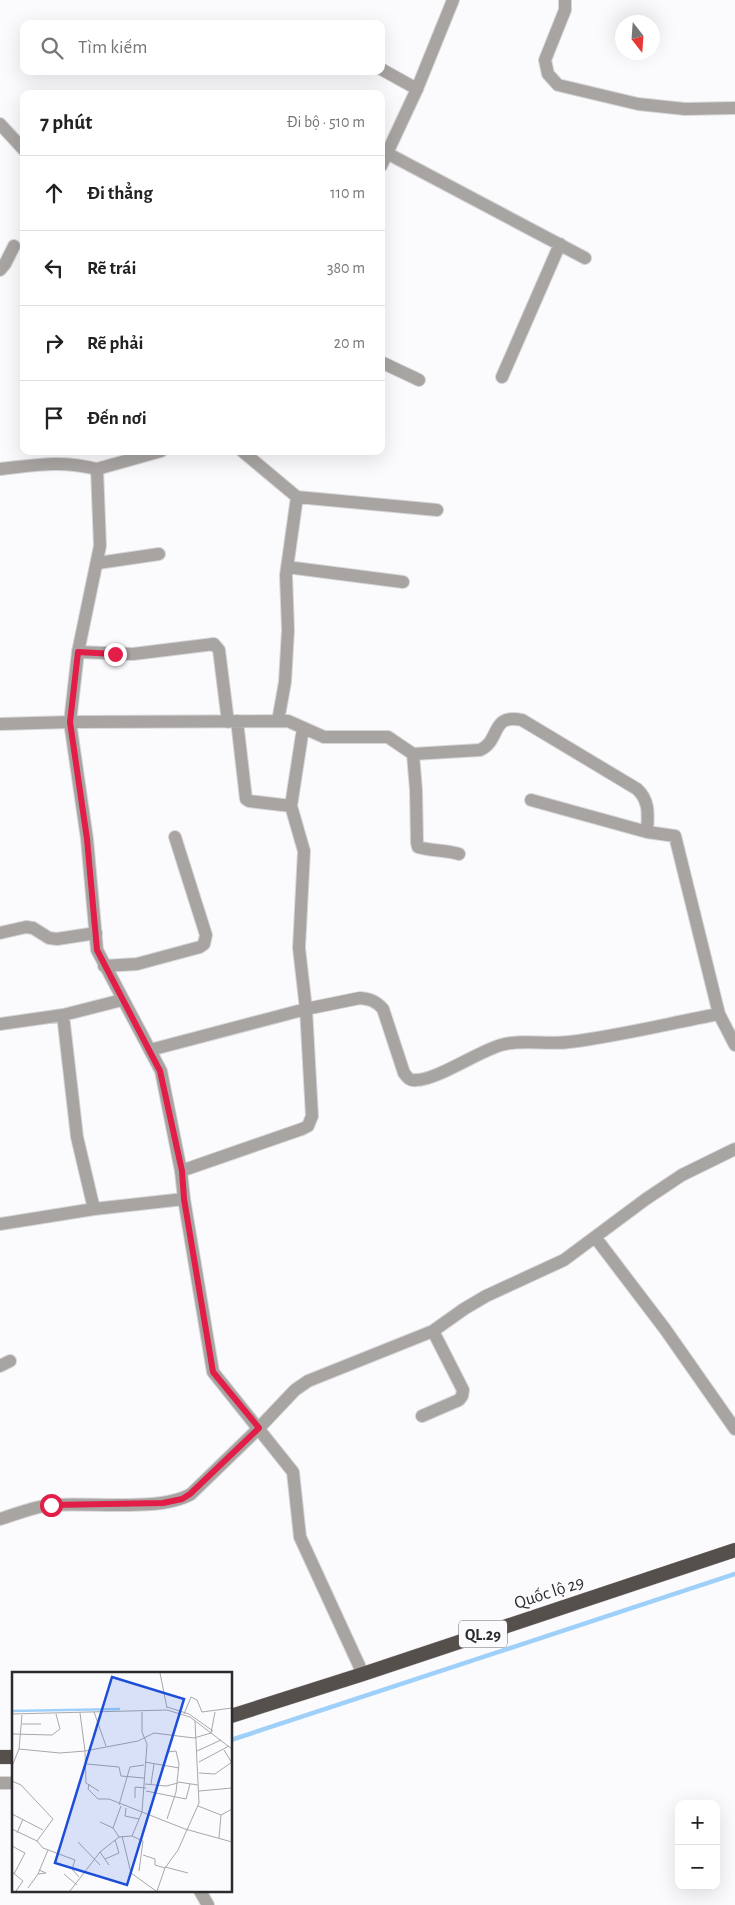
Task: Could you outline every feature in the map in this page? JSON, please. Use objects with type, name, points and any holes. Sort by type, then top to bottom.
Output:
[{"type":"highway","name":"Quốc lộ 29","points":[[232,1716],[735,1550]]},
{"type":"street","points":[[453,0],[417,89],[385,152],[585,258]]},
{"type":"street","points":[[565,0],[565,10],[545,60],[548,74],[558,85],[638,104],[685,109],[735,108]]},
{"type":"street","points":[[385,71],[417,89]]},
{"type":"street","points":[[0,124],[20,146]]},
{"type":"street","points":[[502,377],[560,244]]},
{"type":"street","points":[[0,270],[6,264],[14,246]]},
{"type":"street","points":[[385,364],[419,380]]},
{"type":"street","points":[[0,470],[58,463],[77,464],[97,469],[147,455]]},
{"type":"street","points":[[247,455],[297,497],[437,510]]},
{"type":"street","points":[[97,469],[100,546],[78,652],[70,722],[87,839],[97,950],[160,1071],[182,1171],[184,1199],[213,1372],[294,1472],[300,1537],[363,1674]]},
{"type":"street","points":[[278,721],[284,682],[288,630],[287,567],[297,497]]},
{"type":"street","points":[[98,563],[160,554]]},
{"type":"street","points":[[287,567],[403,582]]},
{"type":"street","points":[[78,652],[133,654],[214,644],[219,650],[246,799],[249,801],[291,806]]},
{"type":"street","points":[[0,724],[288,721],[324,737],[388,737],[413,754],[480,750],[488,745],[502,721],[522,720],[637,788],[647,803],[648,832]]},
{"type":"street","points":[[182,1171],[308,1126],[312,1116],[306,1009],[298,948],[304,851],[291,806],[303,728]]},
{"type":"street","points":[[413,754],[418,847],[446,850],[459,854]]},
{"type":"street","points":[[532,800],[648,832],[675,836],[719,1014],[735,1045]]},
{"type":"street","points":[[104,966],[149,962],[200,947],[204,944],[206,934],[175,837]]},
{"type":"street","points":[[0,933],[26,927],[34,928],[49,938],[57,939],[96,933]]},
{"type":"street","points":[[150,1050],[306,1009],[360,998],[377,1002],[383,1009],[404,1073],[408,1078],[415,1081],[432,1076],[500,1045],[570,1042],[719,1014]]},
{"type":"street","points":[[0,1024],[63,1015],[122,1000]]},
{"type":"street","points":[[63,1015],[76,1137],[94,1209]]},
{"type":"street","points":[[0,1519],[51,1505],[163,1503],[182,1499],[190,1494],[296,1390],[308,1381],[433,1331],[486,1296],[564,1260],[646,1198],[682,1175],[735,1149]]},
{"type":"street","points":[[0,1224],[94,1209],[184,1199]]},
{"type":"street","points":[[595,1236],[665,1329],[735,1429]]},
{"type":"street","points":[[422,1416],[459,1400],[463,1390],[433,1331]]},
{"type":"street","points":[[201,1892],[208,1905]]},
{"type":"waterway","points":[[232,1740],[735,1574]]},
{"type":"route","points":[[51,1505],[163,1503],[182,1499],[190,1494],[259,1428],[213,1372],[184,1199],[182,1171],[160,1071],[97,950],[87,839],[70,722],[78,652],[115,654]]}]
